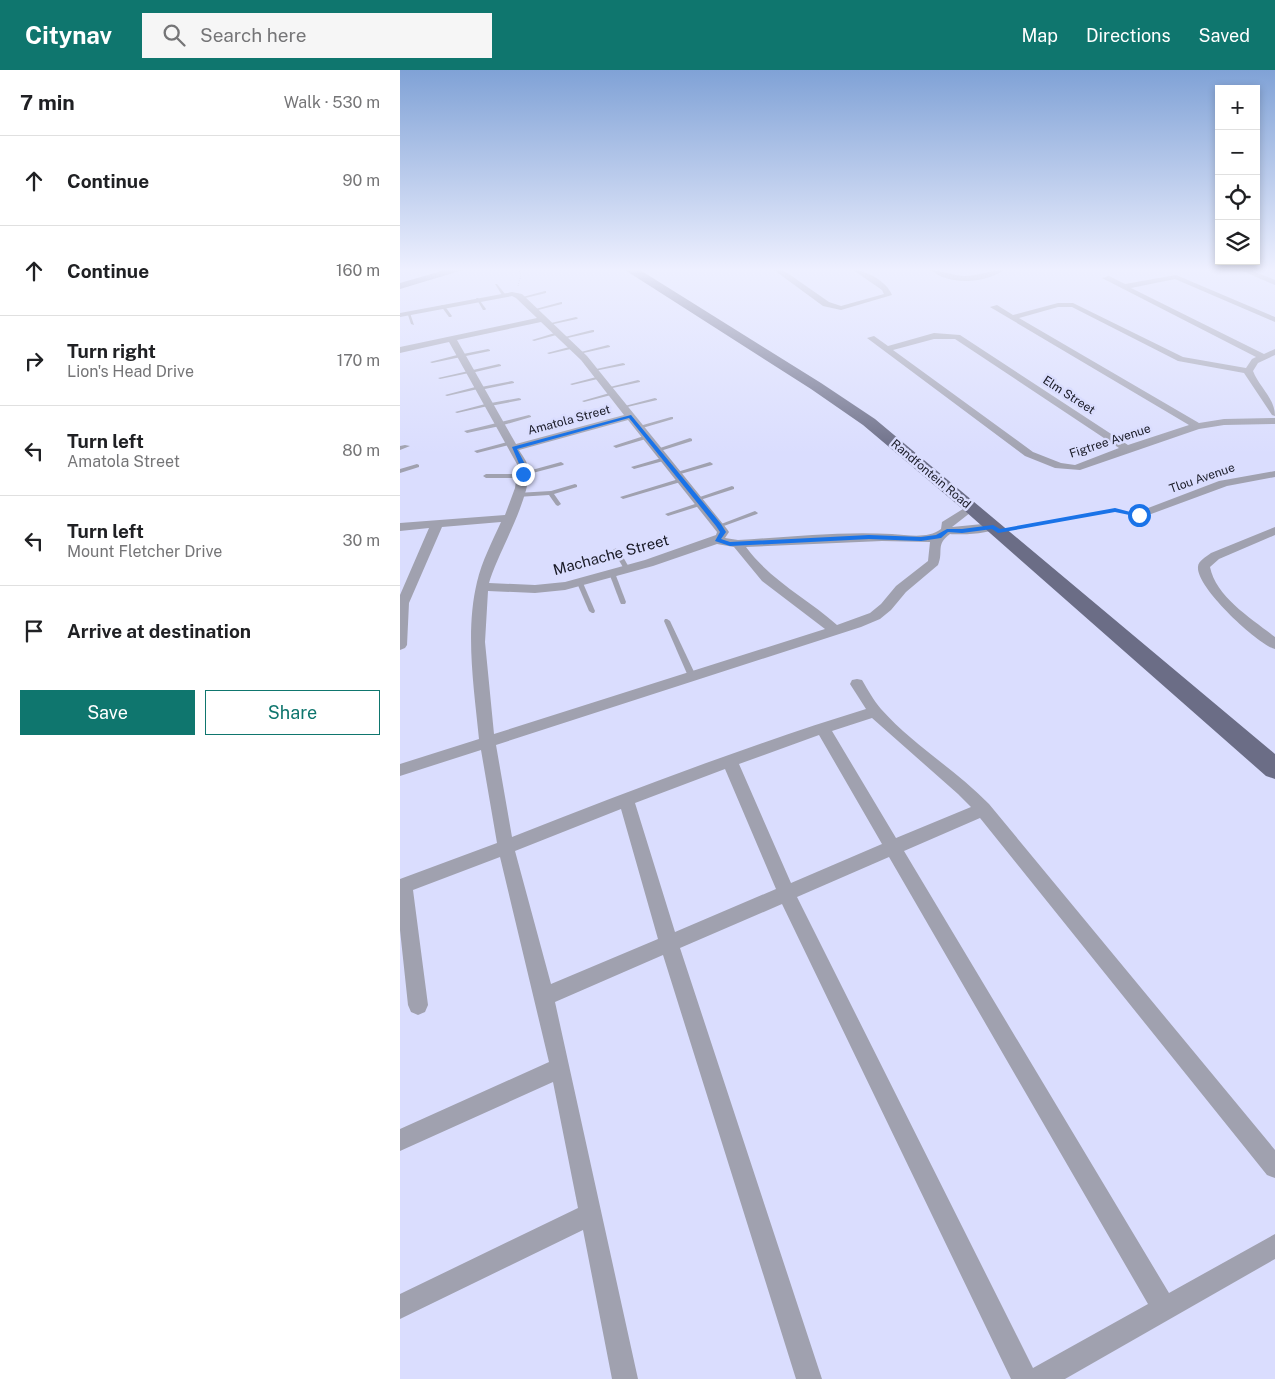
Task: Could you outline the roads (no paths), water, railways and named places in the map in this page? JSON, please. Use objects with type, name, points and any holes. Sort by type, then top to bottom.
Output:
[{"type":"main road","name":"Randfontein Road","points":[[728,331],[838,400],[883,434],[971,507],[1275,769]]},
{"type":"street","points":[[400,350],[496,331]]},
{"type":"street","points":[[556,331],[597,373],[719,526],[723,532],[717,540],[738,544],[834,538],[882,537],[921,539],[962,531],[996,529]]},
{"type":"street","points":[[1037,331],[1198,426]]},
{"type":"street","points":[[1125,331],[1176,357],[1191,362],[1248,371]]},
{"type":"street","points":[[1212,331],[1263,357]]},
{"type":"street","name":"Elm Street","points":[[887,349],[934,336],[957,337],[1127,449]]},
{"type":"street","name":"Figtree Avenue","points":[[871,338],[999,434],[1029,454],[1050,464],[1067,468],[1076,468],[1198,426],[1232,422],[1275,421]]},
{"type":"street","points":[[452,339],[523,466],[523,475],[517,495],[489,563],[482,587],[478,641],[488,742],[506,845],[560,1068],[626,1379]]},
{"type":"street","points":[[1275,352],[1255,361],[1248,371],[1250,379],[1275,413]]},
{"type":"street","name":"Amatola Street","points":[[512,445],[631,416]]},
{"type":"street","name":"Tlou Avenue","points":[[1139,515],[1223,483],[1253,476],[1275,474]]},
{"type":"street","points":[[400,770],[856,624],[875,616],[886,607],[901,589],[934,562],[934,545],[946,524],[971,507]]},
{"type":"street","points":[[400,527],[508,518]]},
{"type":"street","points":[[400,645],[403,603],[437,524]]},
{"type":"street","points":[[1275,531],[1229,550],[1207,562],[1205,574],[1226,603],[1275,644]]},
{"type":"street","name":"Machache Street","points":[[482,587],[535,589],[580,583],[717,540]]},
{"type":"street","points":[[738,544],[759,572],[787,595],[824,620],[834,630]]},
{"type":"street","points":[[857,684],[875,712],[890,727],[964,789],[983,809],[1275,1167]]},
{"type":"street","points":[[418,1005],[402,887],[626,800],[822,728],[875,712]]},
{"type":"street","points":[[822,728],[1164,1308]]},
{"type":"street","points":[[730,762],[786,893],[1026,1379]]},
{"type":"street","points":[[626,800],[669,944],[809,1379]]},
{"type":"street","points":[[544,997],[983,809]]},
{"type":"street","points":[[400,1140],[560,1068]]},
{"type":"street","points":[[400,1307],[590,1214]]},
{"type":"street","points":[[1040,1379],[1275,1246]]},
{"type":"lane","points":[[534,340],[591,331]]},
{"type":"lane","points":[[549,353],[608,346]]},
{"type":"lane","points":[[432,362],[488,350]]},
{"type":"lane","points":[[572,384],[623,364]]},
{"type":"lane","points":[[440,378],[499,366]]},
{"type":"lane","points":[[584,401],[638,380]]},
{"type":"lane","points":[[447,394],[512,382]]},
{"type":"lane","points":[[457,412],[519,399]]},
{"type":"lane","points":[[623,407],[655,399]]},
{"type":"lane","points":[[467,431],[529,416]]},
{"type":"lane","points":[[639,427],[671,418]]},
{"type":"lane","points":[[616,446],[647,437]]},
{"type":"lane","points":[[657,450],[690,440]]},
{"type":"lane","points":[[477,451],[512,445]]},
{"type":"lane","points":[[400,448],[407,446]]},
{"type":"lane","points":[[634,467],[665,459]]},
{"type":"lane","points":[[486,476],[523,475],[562,464]]},
{"type":"lane","points":[[623,497],[710,464]]},
{"type":"lane","points":[[400,471],[416,466]]},
{"type":"lane","points":[[517,495],[551,493],[575,486]]},
{"type":"lane","points":[[668,514],[732,488]]},
{"type":"lane","points":[[551,493],[558,504]]},
{"type":"lane","points":[[719,526],[755,513]]},
{"type":"lane","points":[[616,550],[627,569]]},
{"type":"lane","points":[[612,573],[623,602]]},
{"type":"lane","points":[[580,583],[592,611]]},
{"type":"lane","points":[[666,621],[692,676]]}]
